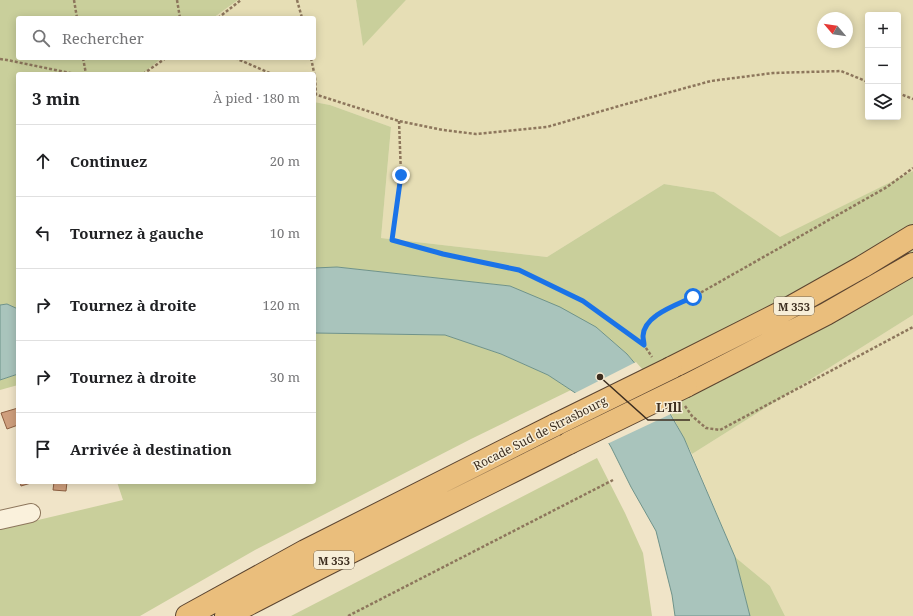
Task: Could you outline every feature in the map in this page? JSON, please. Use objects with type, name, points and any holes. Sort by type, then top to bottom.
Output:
[{"type":"highway","name":"Rocade Sud de Strasbourg","points":[[187,616],[305,551],[555,425],[662,363],[782,312],[862,267],[913,236]]},
{"type":"highway","name":"Rocade Sud de Strasbourg","points":[[226,616],[316,569],[569,444],[684,395],[913,264]]},
{"type":"street","points":[[0,520],[32,513]]},
{"type":"path","points":[[74,0],[77,16]]},
{"type":"path","points":[[177,0],[180,16]]},
{"type":"path","points":[[221,16],[241,0]]},
{"type":"path","points":[[297,0],[301,16]]},
{"type":"path","points":[[0,60],[7,60],[65,72]]},
{"type":"path","points":[[83,60],[86,72]]},
{"type":"path","points":[[146,72],[163,60]]},
{"type":"path","points":[[240,60],[267,72]]},
{"type":"path","points":[[311,60],[314,72]]},
{"type":"path","points":[[316,95],[399,121],[443,130],[476,134],[547,127],[711,81],[773,73],[841,72],[865,81]]},
{"type":"path","points":[[901,94],[913,99]]},
{"type":"path","points":[[399,121],[401,175],[392,240],[443,254],[519,270],[583,301],[644,345],[662,363]]},
{"type":"path","points":[[644,345],[643,335],[647,324],[654,316],[693,297],[887,187],[913,168]]},
{"type":"path","points":[[684,395],[692,416],[706,428],[720,430],[913,327]]},
{"type":"path","points":[[348,616],[613,480]]},
{"type":"shaded area","points":[[238,0],[356,0],[363,45],[406,0],[913,0],[913,171],[780,238],[714,192],[664,184],[547,257],[381,238],[391,127],[330,105],[316,102],[316,72],[144,72],[160,60],[316,60],[316,16],[216,16]]},
{"type":"shaded area","points":[[913,315],[913,616],[785,616],[770,586],[735,557],[692,454]]},
{"type":"green space","points":[[0,0],[238,0],[216,16],[16,16],[16,60],[160,60],[144,72],[16,72],[16,308],[7,304],[0,305]]},
{"type":"green space","points":[[356,0],[406,0],[363,46]]},
{"type":"green space","points":[[316,102],[330,105],[391,127],[381,238],[547,257],[664,184],[714,192],[780,237],[913,171],[913,315],[692,454],[674,419],[654,386],[627,354],[596,327],[510,286],[337,267],[316,268]]},
{"type":"green space","points":[[316,333],[445,335],[501,354],[548,375],[571,390],[471,439],[255,550],[140,616],[0,616],[0,529],[123,500],[118,484],[316,484]]},
{"type":"green space","points":[[16,375],[16,386],[0,390],[0,380]]},
{"type":"green space","points":[[597,458],[625,513],[643,553],[652,616],[291,616]]},
{"type":"green space","points":[[735,557],[770,586],[785,616],[750,616]]},
{"type":"water","points":[[337,267],[510,286],[560,307],[596,327],[627,354],[654,386],[684,438],[735,557],[750,616],[675,616],[672,595],[656,531],[631,487],[611,447],[580,396],[548,375],[501,354],[445,335],[316,333],[316,268]]},
{"type":"water","points":[[7,304],[16,308],[16,375],[0,380],[0,305]]},
{"type":"pier","points":[[636,362],[656,385],[673,413],[607,444],[579,397],[573,394]]},
{"type":"building","points":[[16,409],[16,426],[7,429],[1,413]]},
{"type":"building","points":[[54,484],[67,484],[66,491],[53,490]]},
{"type":"place","name":"L'Ill","points":[[600,377]]},
{"type":"route","points":[[401,175],[392,240],[443,254],[519,270],[583,301],[644,345],[643,335],[647,324],[654,316],[693,297]]}]
